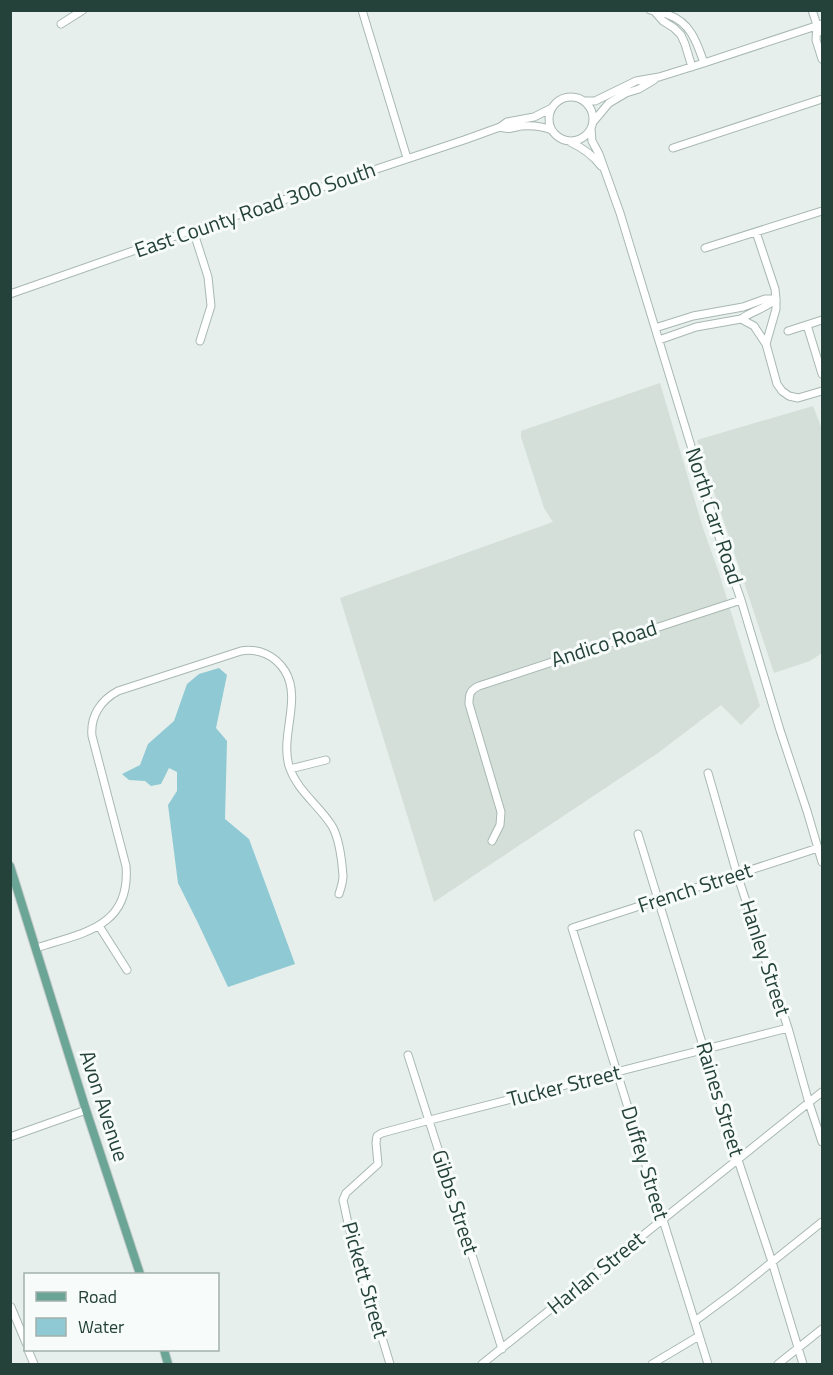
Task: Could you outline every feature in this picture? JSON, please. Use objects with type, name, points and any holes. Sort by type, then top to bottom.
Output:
[{"type":"main road","name":"Avon Avenue","points":[[10,866],[139,1273]]},
{"type":"street","points":[[61,24],[83,10]]},
{"type":"street","points":[[362,10],[407,158]]},
{"type":"street","points":[[812,10],[822,32]]},
{"type":"street","points":[[652,11],[671,15],[686,25],[693,35],[704,63]]},
{"type":"street","points":[[652,11],[681,35],[692,67]]},
{"type":"street","points":[[820,25],[816,40],[822,59]]},
{"type":"street","points":[[659,77],[609,102],[587,134],[581,138],[568,141],[556,135],[552,130],[550,115],[552,108],[566,98],[595,101],[636,81],[692,67],[820,25]]},
{"type":"street","points":[[673,148],[822,99]]},
{"type":"street","points":[[584,101],[591,110],[592,125]]},
{"type":"street","name":"East County Road 300 South","points":[[10,294],[500,128],[507,122],[534,117],[552,108]]},
{"type":"street","name":"North Carr Road","points":[[592,125],[592,141],[599,153],[620,213],[822,862]]},
{"type":"street","name":"East County Road 300 South","points":[[500,128],[539,126],[552,130]]},
{"type":"street","name":"North Carr Road","points":[[568,141],[585,149],[605,170]]},
{"type":"street","points":[[705,248],[822,211]]},
{"type":"street","points":[[194,230],[208,276],[211,306],[200,341]]},
{"type":"street","points":[[756,232],[775,288],[776,299],[776,309],[766,344]]},
{"type":"street","points":[[655,328],[693,316],[742,307],[765,299],[776,299]]},
{"type":"street","points":[[659,340],[696,327],[741,320],[768,306],[776,299]]},
{"type":"street","points":[[741,320],[754,326],[766,344],[777,384],[782,391],[798,398],[822,391]]},
{"type":"street","points":[[788,331],[822,320]]},
{"type":"street","points":[[807,325],[822,374]]},
{"type":"street","name":"Andico Road","points":[[492,841],[500,825],[501,812],[469,704],[470,693],[475,687],[741,600]]},
{"type":"street","points":[[36,948],[99,926],[110,917],[120,903],[126,885],[126,866],[92,736],[92,724],[100,705],[118,691],[247,650],[264,653],[278,661],[290,681],[291,703],[286,745],[290,769],[298,786],[331,825],[335,833],[343,877],[339,894]]},
{"type":"street","points":[[290,769],[326,760]]},
{"type":"street","name":"Hanley Street","points":[[708,773],[737,874],[788,1028],[822,1142]]},
{"type":"street","name":"Raines Street","points":[[638,834],[803,1365]]},
{"type":"street","name":"French Street","points":[[572,928],[818,848]]},
{"type":"street","points":[[99,926],[127,970]]},
{"type":"street","name":"Duffey Street","points":[[572,928],[708,1365]]},
{"type":"street","name":"Tucker Street","points":[[372,1170],[378,1164],[376,1143],[377,1136],[382,1133],[788,1028]]},
{"type":"street","name":"Gibbs Street","points":[[408,1055],[502,1348]]},
{"type":"street","name":"Harlan Street","points":[[483,1365],[822,1092]]},
{"type":"street","points":[[10,1137],[86,1110]]},
{"type":"street","name":"Pickett Street","points":[[372,1170],[346,1193],[344,1200],[349,1228],[390,1365]]},
{"type":"street","points":[[695,1321],[822,1222]]},
{"type":"street","points":[[11,1307],[24,1338]]},
{"type":"street","points":[[778,1365],[822,1329]]},
{"type":"street","points":[[651,1365],[699,1336]]},
{"type":"street","points":[[28,1351],[34,1365]]},
{"type":"shaded area","points":[[660,383],[703,528],[760,706],[741,725],[721,705],[658,753],[434,902],[340,598],[553,522],[544,508],[521,431]]},
{"type":"shaded area","points":[[813,406],[822,429],[822,653],[810,661],[774,673],[697,440]]},
{"type":"water","points":[[219,668],[227,675],[216,728],[227,741],[225,819],[249,839],[295,964],[228,987],[178,883],[168,805],[177,791],[177,772],[169,768],[161,784],[151,786],[145,781],[129,780],[122,774],[140,765],[148,744],[174,721],[187,684],[199,674]]}]
